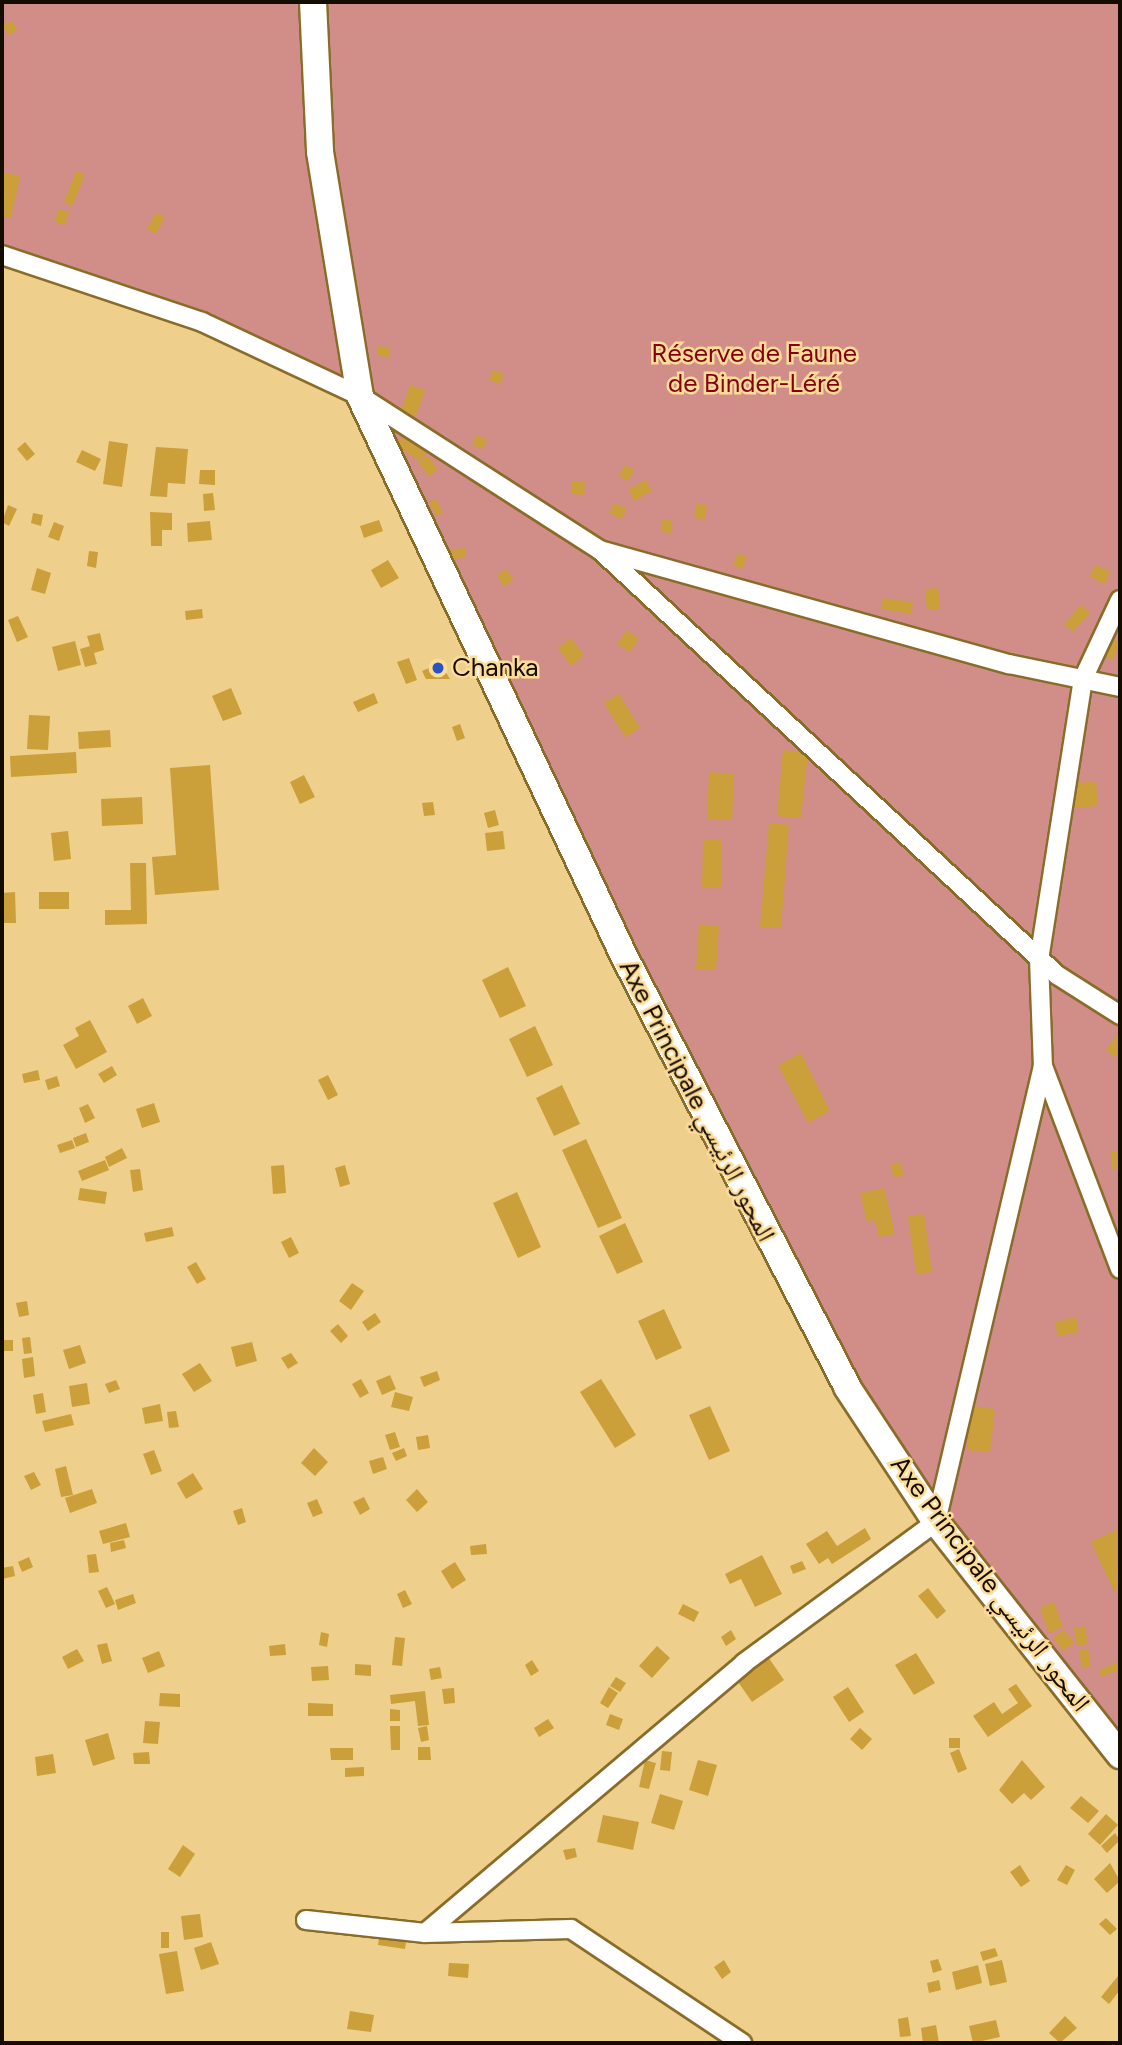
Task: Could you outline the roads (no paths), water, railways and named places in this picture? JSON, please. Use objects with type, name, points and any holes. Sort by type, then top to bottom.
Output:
[{"type":"main road","name":"Axe Principale المحور الرئيسي","points":[[313,2],[320,152],[359,396],[623,954],[769,1245],[847,1387],[936,1522],[1120,1755]]},
{"type":"street","points":[[2,255],[202,322],[359,396],[600,550],[1040,959],[1120,1015]]},
{"type":"street","points":[[600,550],[1009,664],[1120,687]]},
{"type":"street","points":[[425,1933],[744,1663],[936,1522],[1043,1066],[1040,959],[1083,679],[1120,600]]},
{"type":"street","points":[[1043,1066],[1120,1269]]},
{"type":"street","points":[[306,1920],[425,1933],[571,1929],[742,2043]]},
{"type":"place","name":"Chanka","points":[[438,668]]},
{"type":"park label","name":"Réserve de Faune de Binder-Léré","points":[[754,369]]}]
